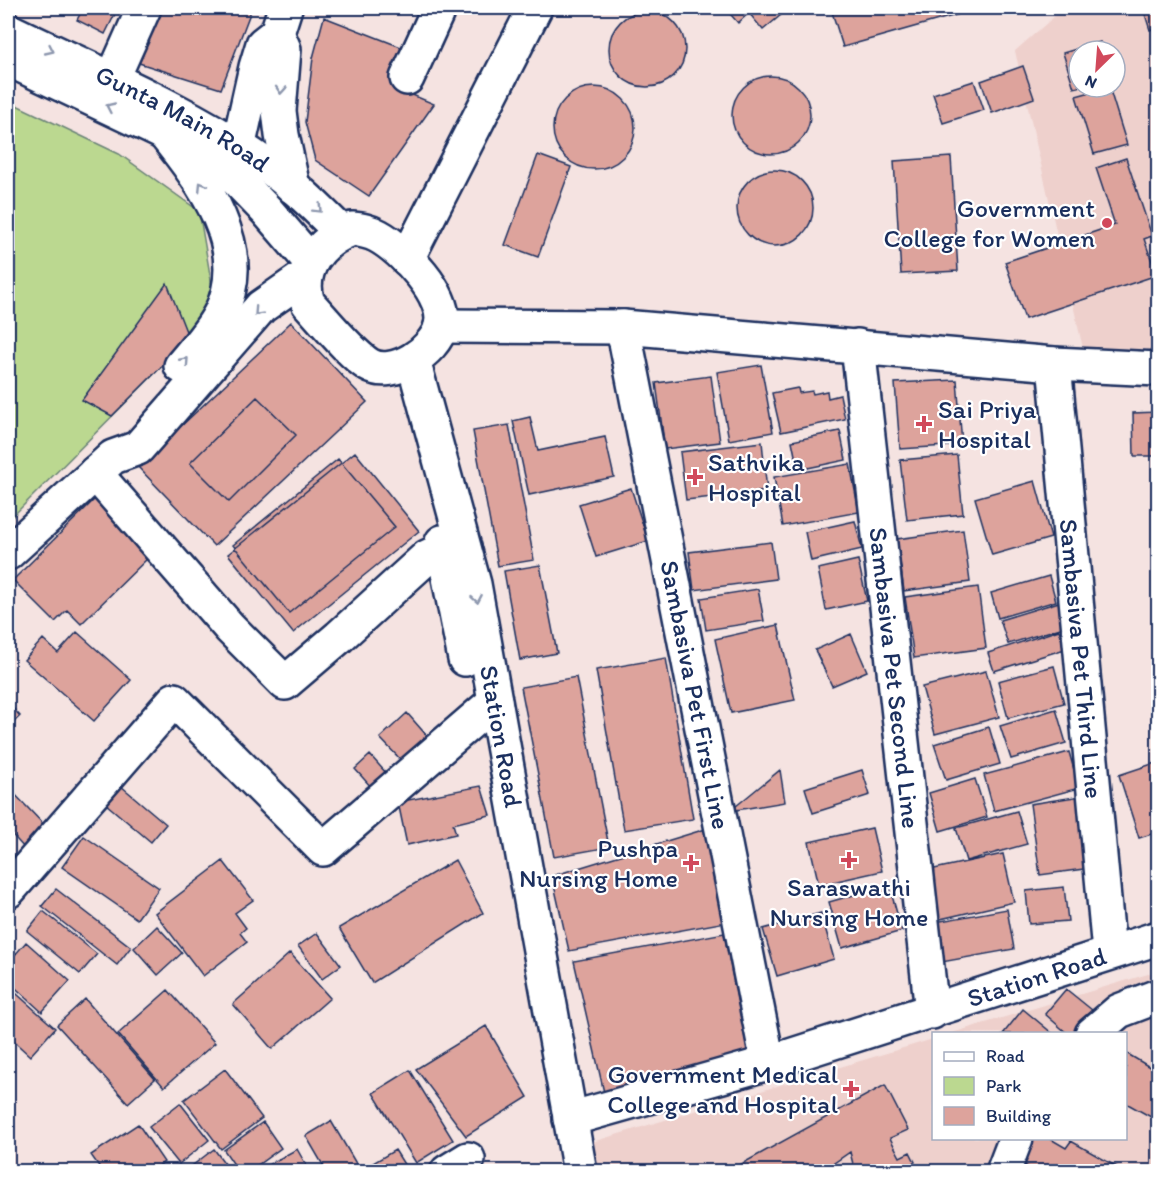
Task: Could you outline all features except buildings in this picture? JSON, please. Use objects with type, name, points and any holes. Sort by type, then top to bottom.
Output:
[{"type":"street","points":[[112,80],[144,8]]},
{"type":"street","points":[[407,78],[439,8]]},
{"type":"street","points":[[407,260],[535,8]]},
{"type":"street","points":[[237,163],[249,93],[263,44],[281,20]]},
{"type":"street","points":[[281,20],[284,49],[279,111],[293,187]]},
{"type":"street","name":"Gunta Main Road","points":[[8,30],[204,125],[237,163],[307,269]]},
{"type":"street","name":"Gunta Main Road","points":[[8,59],[187,144],[237,163],[264,164],[308,200],[342,233]]},
{"type":"street","points":[[104,465],[122,432],[211,329],[229,291],[231,266],[228,240],[219,214],[187,162],[163,132]]},
{"type":"street","points":[[8,553],[104,465],[138,448],[261,307],[307,269],[324,245],[342,233],[352,229],[365,230],[380,237],[407,260],[436,295],[441,311],[441,326],[430,345],[406,363],[384,369],[370,366],[308,303],[304,292],[307,269]]},
{"type":"street","points":[[441,326],[623,327],[1054,364],[1158,369]]},
{"type":"street","name":"Sambasiva Pet First Line","points":[[623,327],[768,1063]]},
{"type":"street","name":"Sambasiva Pet Second Line","points":[[858,346],[932,1012]]},
{"type":"street","name":"Station Road","points":[[406,363],[455,552],[474,584],[485,710],[580,1172]]},
{"type":"street","name":"Sambasiva Pet Third Line","points":[[1054,364],[1109,952]]},
{"type":"street","points":[[104,465],[230,628],[285,683],[427,557],[455,552]]},
{"type":"street","points":[[8,891],[174,700],[324,849],[485,710]]},
{"type":"street","points":[[485,710],[560,1172]]},
{"type":"street","name":"Station Road","points":[[570,1119],[768,1063],[1158,938]]},
{"type":"street","points":[[1094,1032],[1119,1011],[1158,996]]},
{"type":"street","points":[[1003,1172],[1015,1140]]},
{"type":"shaded area","name":"Government College for Women","points":[[1064,8],[1158,8],[1158,359],[1087,366],[1015,51]]},
{"type":"shaded area","name":"Government Medical College and Hospital","points":[[1158,971],[1158,1171],[585,1172],[579,1146],[932,1039],[932,1140],[1127,1140],[1127,1032],[955,1032]]},
{"type":"green space","points":[[8,101],[119,154],[199,211],[213,292],[189,339],[8,521]]},
{"type":"place","name":"Government College for Women","points":[[1107,223]]},
{"type":"place","name":"Sai Priya Hospital","points":[[924,424]]},
{"type":"place","name":"Sathvika Hospital","points":[[695,477]]},
{"type":"place","name":"Saraswathi Nursing Home","points":[[849,860]]},
{"type":"place","name":"Pushpa Nursing Home","points":[[691,863]]},
{"type":"place","name":"Government Medical College and Hospital","points":[[851,1089]]}]
